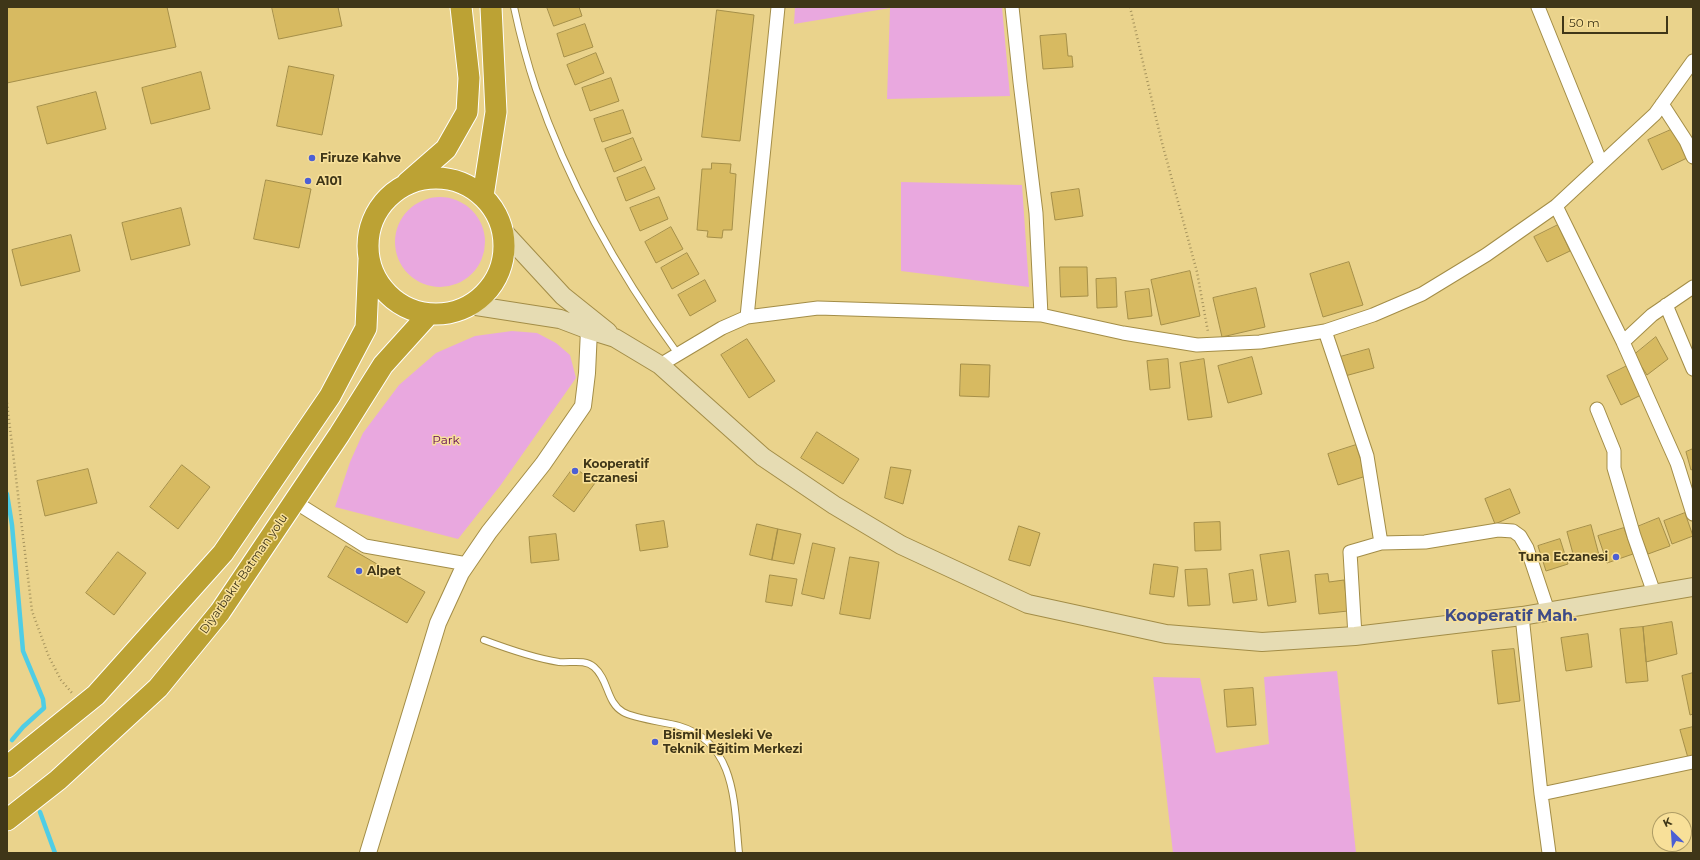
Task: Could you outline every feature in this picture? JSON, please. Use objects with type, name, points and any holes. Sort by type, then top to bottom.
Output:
[{"type":"highway","points":[[7,767],[96,696],[222,553],[330,396],[366,328],[370,260],[369,238],[374,218],[386,200],[446,149],[467,112],[469,78],[462,7]]},
{"type":"highway","points":[[483,196],[496,112],[491,7]]},
{"type":"highway","points":[[370,260],[377,280],[390,296],[408,308],[428,314],[450,313],[470,305],[487,292],[499,274],[504,253],[504,232],[496,212],[483,196],[465,184],[444,178],[423,179],[403,186]]},
{"type":"highway","name":"Diyarbakır-Batman yolu","points":[[7,820],[58,780],[158,688],[220,612],[339,436],[383,366],[428,314]]},
{"type":"main road","points":[[504,232],[563,296],[615,338],[660,365],[763,457],[834,505],[901,545],[1028,604],[1166,634],[1262,642],[1355,636],[1522,616],[1693,587]]},
{"type":"main road","points":[[470,305],[560,319],[615,338]]},
{"type":"street","points":[[747,317],[778,7]]},
{"type":"street","points":[[1012,7],[1036,213],[1041,315]]},
{"type":"street","points":[[1538,7],[1601,163]]},
{"type":"street","points":[[660,365],[722,328],[747,317],[818,308],[1041,315],[1123,333],[1197,345],[1260,342],[1325,331],[1372,315],[1422,294],[1486,255],[1556,206],[1655,114],[1693,61]]},
{"type":"street","points":[[1662,104],[1686,141],[1693,157]]},
{"type":"street","points":[[1556,206],[1623,342],[1677,463],[1693,514]]},
{"type":"street","points":[[1623,342],[1652,315],[1693,287]]},
{"type":"street","points":[[368,853],[438,622],[467,564],[489,532],[543,464],[583,406],[587,373],[589,330],[563,296]]},
{"type":"street","points":[[1666,305],[1693,369]]},
{"type":"street","points":[[1325,331],[1368,456],[1381,543]]},
{"type":"street","points":[[1597,409],[1614,451],[1614,468],[1634,536],[1654,593]]},
{"type":"street","points":[[294,502],[365,546],[467,564]]},
{"type":"street","points":[[1355,636],[1350,552],[1381,543],[1425,542],[1498,530],[1513,531],[1520,536],[1527,548],[1548,611]]},
{"type":"street","points":[[1522,616],[1541,794],[1549,853]]},
{"type":"street","points":[[1541,794],[1693,762]]},
{"type":"lane","points":[[514,7],[524,52],[535,88],[562,158],[577,191],[611,255],[630,286],[678,354]]},
{"type":"lane","points":[[484,640],[538,658],[560,662],[586,662],[594,667],[601,676],[613,704],[624,712],[681,727],[704,738],[720,757],[727,770],[732,786],[739,853]]},
{"type":"path","points":[[1130,7],[1161,138],[1197,272],[1210,344]]},
{"type":"path","points":[[7,403],[32,611],[52,663],[61,680],[83,706]]},
{"type":"green space","points":[[795,7],[1002,7],[1010,96],[887,99],[890,8],[794,24]]},
{"type":"green space","points":[[901,182],[1022,185],[1029,287],[901,271]]},
{"type":"green space","points":[[440,197],[449,198],[465,205],[477,217],[484,233],[484,251],[477,267],[465,279],[449,286],[440,287],[431,286],[415,279],[403,267],[396,251],[395,242],[396,233],[403,217],[415,205],[431,198]]},
{"type":"green space","name":"Park","points":[[512,331],[537,333],[556,343],[570,355],[576,378],[500,486],[458,539],[335,507],[350,462],[363,433],[399,385],[436,353],[475,336]]},
{"type":"green space","points":[[1337,671],[1356,853],[1173,853],[1153,677],[1200,678],[1216,753],[1269,744],[1264,677]]},
{"type":"building","points":[[7,7],[167,7],[176,47],[7,83]]},
{"type":"building","points":[[272,7],[338,7],[342,26],[279,39]]},
{"type":"building","points":[[547,7],[579,7],[582,16],[554,26]]},
{"type":"building","points":[[717,10],[754,15],[740,141],[702,137]]},
{"type":"building","points":[[585,24],[593,47],[564,57],[557,34]]},
{"type":"building","points":[[1066,34],[1068,56],[1072,56],[1073,67],[1043,69],[1040,36]]},
{"type":"building","points":[[596,53],[604,73],[575,85],[567,65]]},
{"type":"building","points":[[289,66],[334,75],[322,135],[277,126]]},
{"type":"building","points":[[201,72],[210,109],[151,124],[142,88]]},
{"type":"building","points":[[611,78],[619,101],[590,111],[582,88]]},
{"type":"building","points":[[96,92],[106,129],[47,144],[37,107]]},
{"type":"building","points":[[623,110],[631,133],[602,142],[594,119]]},
{"type":"building","points":[[1673,129],[1687,158],[1662,170],[1648,140]]},
{"type":"building","points":[[633,138],[642,160],[614,172],[605,149]]},
{"type":"building","points":[[712,163],[731,164],[730,173],[736,174],[732,230],[723,230],[722,238],[707,237],[708,231],[697,230],[702,169],[711,169]]},
{"type":"building","points":[[645,167],[655,189],[626,201],[617,178]]},
{"type":"building","points":[[266,180],[311,189],[299,248],[254,239]]},
{"type":"building","points":[[1079,189],[1083,216],[1055,220],[1051,193]]},
{"type":"building","points":[[659,197],[668,219],[640,231],[630,208]]},
{"type":"building","points":[[181,208],[190,245],[131,260],[122,223]]},
{"type":"building","points":[[1558,225],[1570,251],[1547,262],[1534,237]]},
{"type":"building","points":[[671,227],[683,249],[656,263],[645,242]]},
{"type":"building","points":[[71,235],[80,271],[21,286],[12,250]]},
{"type":"building","points":[[687,253],[699,274],[672,289],[661,268]]},
{"type":"building","points":[[1349,262],[1363,305],[1323,317],[1310,274]]},
{"type":"building","points":[[1060,267],[1087,267],[1088,296],[1061,297]]},
{"type":"building","points":[[1190,271],[1200,316],[1161,325],[1151,280]]},
{"type":"building","points":[[1116,278],[1117,307],[1097,308],[1096,279]]},
{"type":"building","points":[[705,280],[716,301],[690,316],[678,295]]},
{"type":"building","points":[[1256,288],[1265,327],[1222,337],[1213,298]]},
{"type":"building","points":[[1149,289],[1152,316],[1128,319],[1125,292]]},
{"type":"building","points":[[1656,337],[1668,359],[1647,375],[1634,355]]},
{"type":"building","points":[[747,339],[775,381],[749,398],[721,355]]},
{"type":"building","points":[[1369,349],[1374,368],[1345,376],[1340,357]]},
{"type":"building","points":[[1252,357],[1262,394],[1228,403],[1218,366]]},
{"type":"building","points":[[1168,359],[1170,388],[1150,390],[1147,361]]},
{"type":"building","points":[[1204,359],[1212,417],[1188,420],[1180,363]]},
{"type":"building","points":[[961,364],[990,365],[989,397],[960,396]]},
{"type":"building","points":[[1627,366],[1641,395],[1621,405],[1607,376]]},
{"type":"building","points":[[817,432],[859,459],[843,484],[801,458]]},
{"type":"building","points":[[1356,445],[1366,476],[1338,485],[1328,454]]},
{"type":"building","points":[[1693,449],[1693,469],[1691,470],[1686,452]]},
{"type":"building","points":[[182,465],[210,487],[178,529],[150,507]]},
{"type":"building","points":[[574,467],[595,483],[574,512],[553,496]]},
{"type":"building","points":[[891,467],[911,470],[903,504],[885,498]]},
{"type":"building","points":[[88,469],[97,503],[45,516],[37,481]]},
{"type":"building","points":[[1510,489],[1520,513],[1495,524],[1485,499]]},
{"type":"building","points":[[1685,513],[1693,536],[1672,544],[1664,521]]},
{"type":"building","points":[[1659,518],[1670,546],[1648,554],[1637,527]]},
{"type":"building","points":[[664,521],[668,547],[640,551],[636,525]]},
{"type":"building","points":[[1220,522],[1221,550],[1195,551],[1194,523]]},
{"type":"building","points":[[757,524],[778,529],[772,560],[750,555]]},
{"type":"building","points":[[1591,525],[1599,555],[1575,561],[1567,532]]},
{"type":"building","points":[[1019,526],[1040,533],[1030,566],[1009,560]]},
{"type":"building","points":[[1624,528],[1633,554],[1607,563],[1598,536]]},
{"type":"building","points":[[778,529],[801,534],[794,564],[772,560]]},
{"type":"building","points":[[556,534],[559,560],[531,563],[529,537]]},
{"type":"building","points":[[1560,539],[1568,564],[1546,571],[1538,546]]},
{"type":"building","points":[[813,543],[835,548],[824,599],[802,594]]},
{"type":"building","points":[[346,546],[425,592],[407,623],[328,577]]},
{"type":"building","points":[[1289,551],[1296,602],[1268,606],[1260,555]]},
{"type":"building","points":[[118,552],[146,573],[114,615],[86,593]]},
{"type":"building","points":[[850,557],[879,562],[870,619],[840,614]]},
{"type":"building","points":[[1154,564],[1178,567],[1174,597],[1150,594]]},
{"type":"building","points":[[1207,569],[1210,605],[1188,606],[1185,570]]},
{"type":"building","points":[[1253,570],[1257,600],[1233,603],[1229,574]]},
{"type":"building","points":[[1328,574],[1329,582],[1344,580],[1348,611],[1319,614],[1315,575]]},
{"type":"building","points":[[770,575],[797,579],[792,606],[766,602]]},
{"type":"building","points":[[1672,622],[1677,654],[1646,662],[1643,627]]},
{"type":"building","points":[[1643,627],[1648,681],[1626,683],[1620,629]]},
{"type":"building","points":[[1588,634],[1592,667],[1566,671],[1561,638]]},
{"type":"building","points":[[1514,649],[1520,701],[1498,704],[1492,651]]},
{"type":"building","points":[[1693,673],[1693,714],[1690,715],[1682,676]]},
{"type":"building","points":[[1253,688],[1256,725],[1227,727],[1224,690]]},
{"type":"building","points":[[1693,727],[1693,756],[1688,758],[1680,730]]},
{"type":"waterway","points":[[7,494],[12,525],[23,651],[43,699],[44,708],[23,727],[12,740]]},
{"type":"waterway","points":[[40,812],[55,853]]},
{"type":"place","name":"Firuze Kahve","points":[[312,158]]},
{"type":"place","name":"A101","points":[[308,181]]},
{"type":"place","name":"Kooperatif Eczanesi","points":[[575,471]]},
{"type":"place","name":"Tuna Eczanesi","points":[[1616,557]]},
{"type":"place","name":"Alpet","points":[[359,571]]},
{"type":"place","name":"Bismil Mesleki Ve Teknik Eğitim Merkezi","points":[[655,742]]},
{"type":"district","name":"Kooperatif Mah.","points":[[1511,616]]}]
